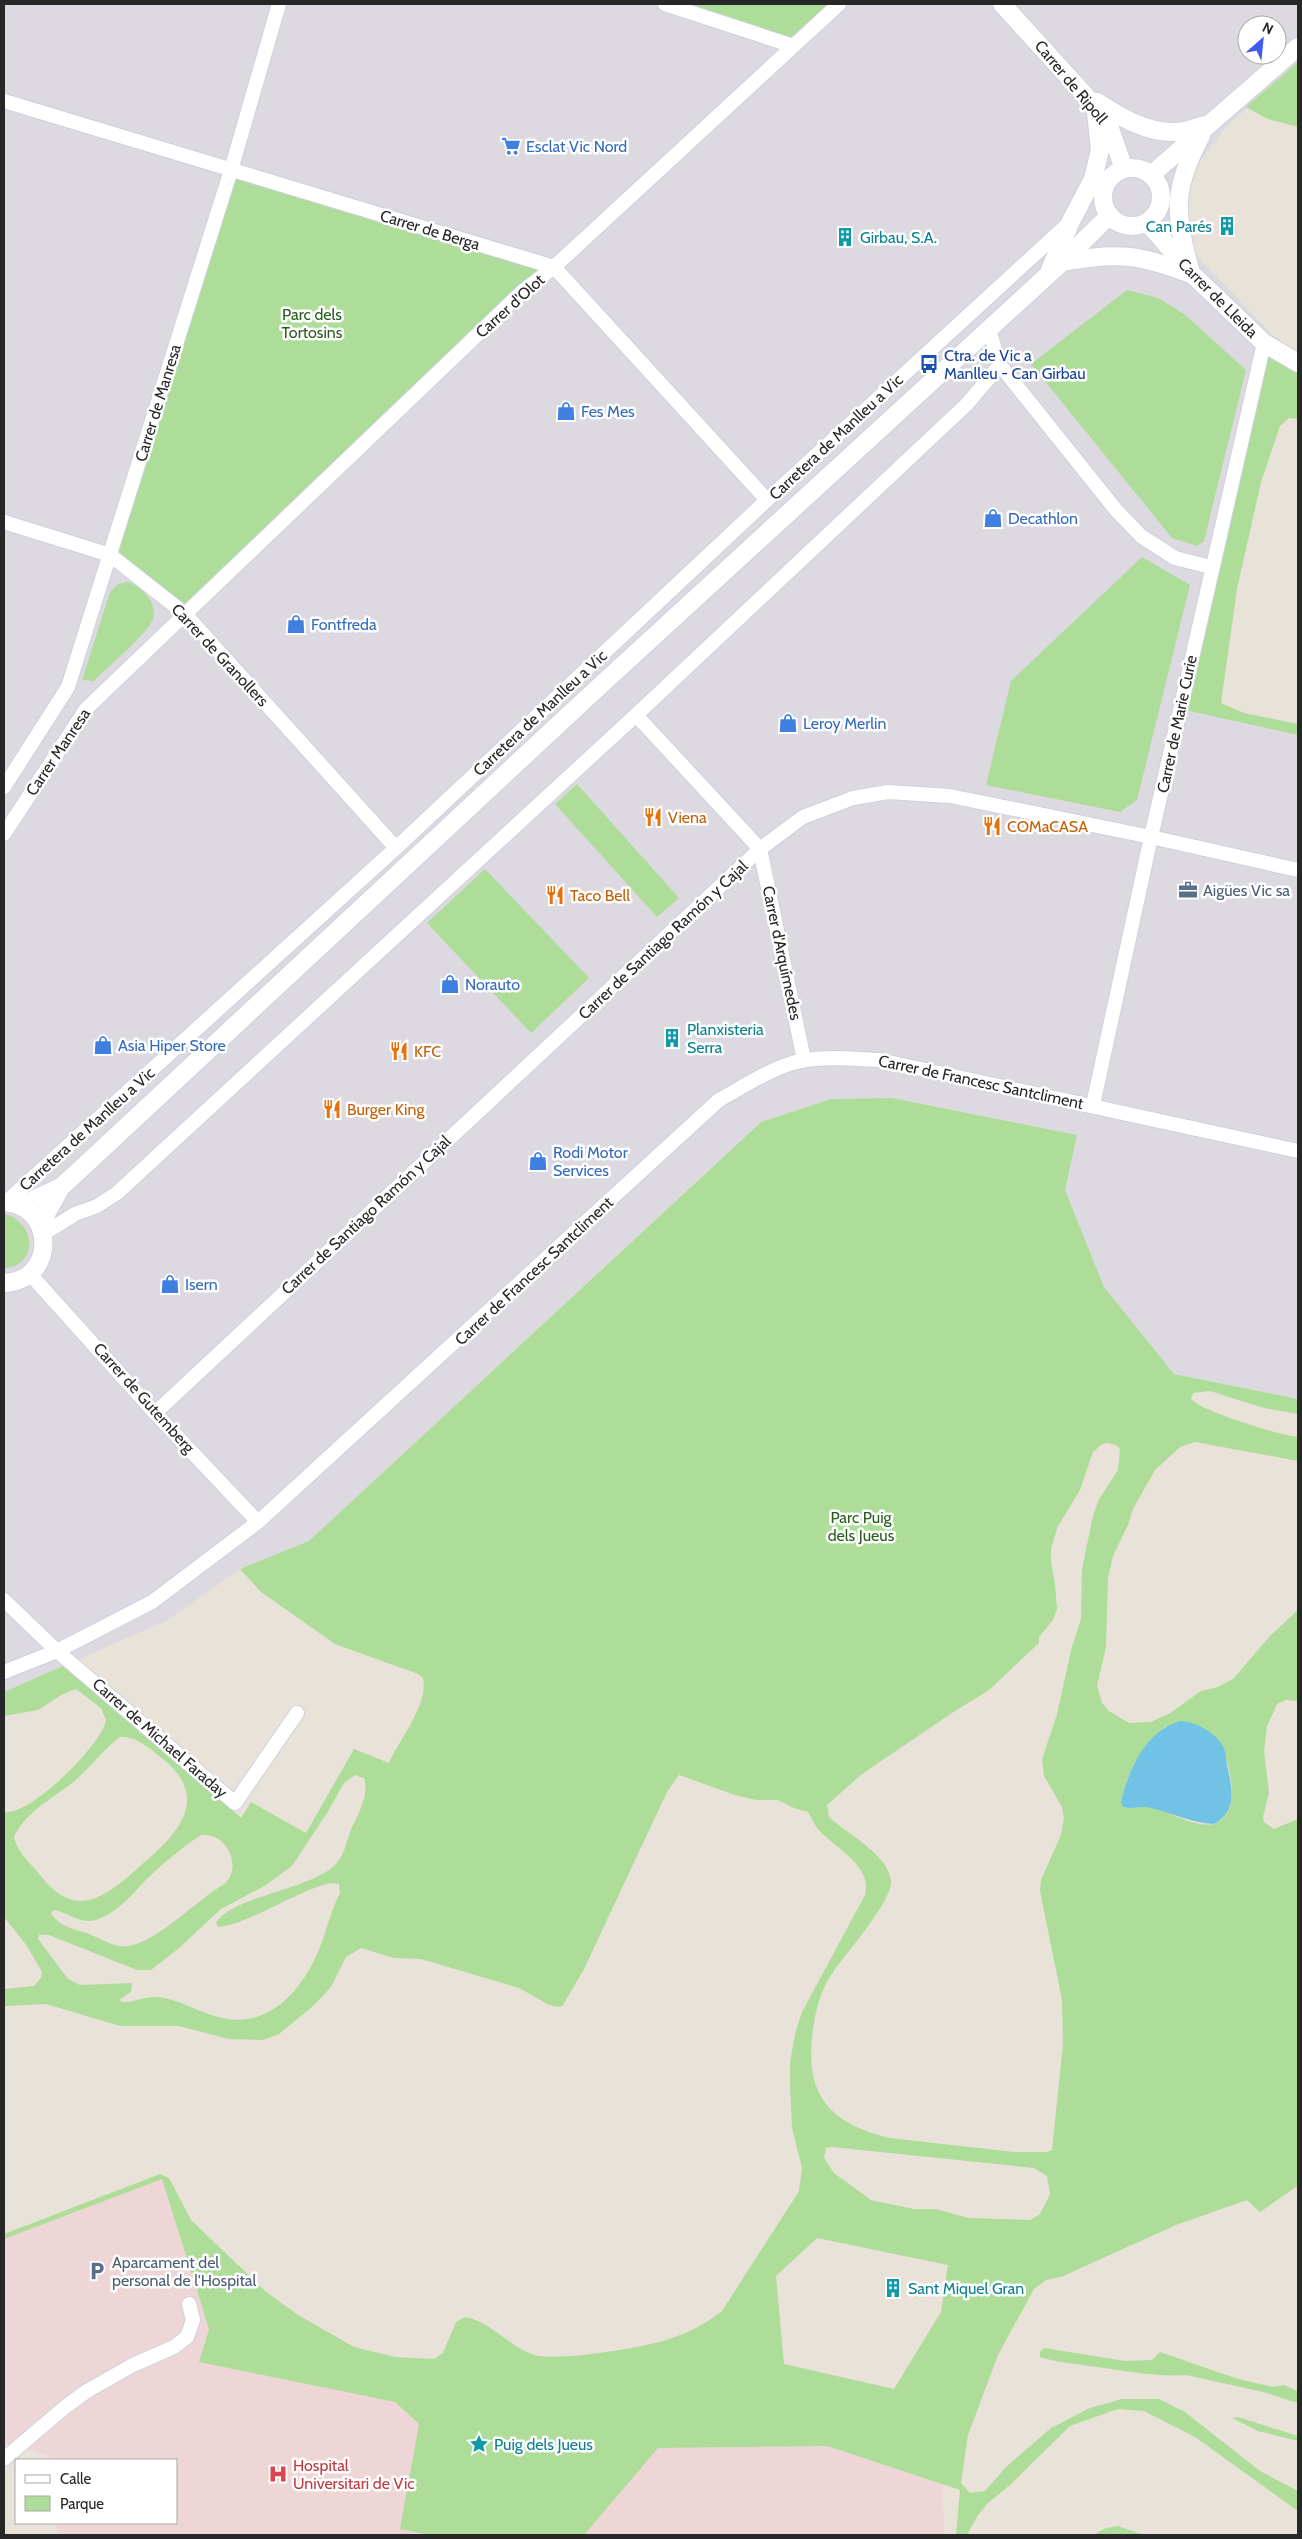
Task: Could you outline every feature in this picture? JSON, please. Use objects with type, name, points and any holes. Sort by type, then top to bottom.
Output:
[{"type":"street","name":"Carrer de Manresa","points":[[4,787],[68,687],[232,170],[279,4]]},
{"type":"street","points":[[666,4],[793,46]]},
{"type":"street","name":"Carrer d'Olot","points":[[185,614],[522,292],[554,267],[839,4]]},
{"type":"street","name":"Carrer de Ripoll","points":[[1002,4],[1108,123],[1124,169]]},
{"type":"street","points":[[1151,175],[1298,47]]},
{"type":"street","points":[[1084,94],[1120,117],[1148,130],[1176,132],[1208,124]]},
{"type":"street","name":"Carrer de Berga","points":[[4,101],[554,267]]},
{"type":"street","name":"Carretera de Manlleu a Vic","points":[[1048,274],[1071,221],[1093,179],[1100,150],[1096,108]]},
{"type":"street","points":[[1192,274],[1178,216],[1179,189],[1187,162],[1208,124]]},
{"type":"street","points":[[1135,168],[1151,175],[1159,186],[1161,199],[1156,212],[1147,222],[1127,225],[1110,215],[1105,205],[1105,188],[1110,178],[1124,169],[1135,168]]},
{"type":"street","name":"Carretera de Manlleu a Vic","points":[[30,1274],[42,1256],[42,1232],[61,1187],[590,695],[1062,262],[1110,215]]},
{"type":"street","name":"Carretera de Manlleu a Vic","points":[[10,1203],[396,848],[767,500],[1071,221]]},
{"type":"street","name":"Carrer de Lleida","points":[[1147,222],[1192,274],[1264,343],[1298,363]]},
{"type":"street","points":[[1062,262],[1095,256],[1127,255],[1163,263],[1192,274]]},
{"type":"street","points":[[554,267],[767,500]]},
{"type":"street","points":[[988,330],[1000,365],[1116,510],[1141,536],[1174,558],[1211,567]]},
{"type":"street","name":"Carrer de Marie Curie","points":[[1093,1105],[1211,567],[1264,343]]},
{"type":"street","points":[[10,1203],[32,1214],[42,1232],[75,1214],[97,1206],[117,1193],[636,715],[967,404],[1000,365]]},
{"type":"street","name":"Carrer de Granollers","points":[[4,522],[110,555],[185,614],[396,848]]},
{"type":"street","name":"Carrer Manresa","points":[[4,834],[86,709],[185,614]]},
{"type":"street","points":[[636,715],[760,850]]},
{"type":"street","name":"Carrer de Santiago Ramón y Cajal","points":[[155,1413],[760,850],[803,817],[853,798],[888,792],[950,796],[1151,836],[1298,870]]},
{"type":"street","name":"Carrer d'Arquímedes","points":[[760,850],[804,1060]]},
{"type":"street","name":"Carrer de Francesc Santcliment","points":[[4,1672],[57,1651],[152,1602],[258,1522],[720,1100],[759,1078],[804,1060],[826,1058],[879,1060],[1298,1151]]},
{"type":"street","name":"Carretera de Manlleu a Vic","points":[[10,1203],[61,1187]]},
{"type":"street","points":[[4,1283],[17,1281],[30,1274]]},
{"type":"street","name":"Carrer de Gutemberg","points":[[30,1274],[155,1413],[258,1522]]},
{"type":"street","name":"Carrer de Michael Faraday","points":[[4,1600],[57,1651],[235,1803],[297,1713]]},
{"type":"street","points":[[4,2459],[64,2407],[87,2391],[133,2364],[174,2347],[186,2337],[193,2320],[190,2304]]},
{"type":"shaded area","points":[[4,4],[1298,4],[1298,62],[1225,128],[1193,171],[1184,202],[1193,252],[1273,336],[1186,710],[1298,735],[1298,1399],[1174,1374],[1104,1287],[1065,1190],[1077,1135],[892,1098],[831,1099],[760,1122],[309,1541],[240,1569],[168,1620],[4,1692]]},
{"type":"shaded area","points":[[162,2179],[209,2329],[199,2362],[395,2402],[419,2424],[400,2529],[430,2535],[58,2535],[57,2524],[178,2524],[178,2459],[53,2459],[4,2442],[4,2239]]},
{"type":"shaded area","points":[[827,2446],[943,2484],[944,2535],[584,2535],[658,2448]]},
{"type":"green space","points":[[665,4],[839,4],[793,46]]},
{"type":"green space","points":[[1298,62],[1298,127],[1268,119],[1246,107]]},
{"type":"green space","name":"Parc dels Tortosins","points":[[231,170],[554,267],[185,614],[110,555]]},
{"type":"green space","points":[[1127,290],[1158,298],[1184,314],[1246,370],[1204,541],[1197,546],[1172,538],[1031,364]]},
{"type":"green space","points":[[1273,336],[1298,353],[1298,419],[1289,418],[1280,426],[1261,482],[1237,589],[1221,703],[1244,713],[1298,724],[1298,735],[1185,710]]},
{"type":"green space","points":[[1142,557],[1190,585],[1137,800],[1120,812],[986,785],[1011,681]]},
{"type":"green space","points":[[128,582],[146,594],[153,606],[153,619],[137,640],[94,681],[82,680],[110,592],[118,584]]},
{"type":"green space","points":[[577,784],[679,898],[657,917],[555,804]]},
{"type":"green space","points":[[485,869],[589,978],[531,1033],[427,923]]},
{"type":"green space","name":"Parc Puig dels Jueus","points":[[892,1098],[1077,1135],[1065,1190],[1104,1287],[1174,1374],[1298,1399],[1298,1414],[1264,1408],[1210,1391],[1193,1393],[1191,1399],[1210,1410],[1259,1428],[1298,1437],[1298,1461],[1195,1442],[1180,1447],[1155,1470],[1133,1509],[1128,1525],[1113,1556],[1108,1578],[1106,1647],[1097,1686],[1102,1703],[1109,1711],[1129,1723],[1151,1722],[1170,1713],[1201,1691],[1218,1687],[1233,1679],[1270,1636],[1298,1610],[1298,1701],[1286,1700],[1277,1704],[1267,1726],[1264,1751],[1269,1793],[1263,1817],[1264,1822],[1274,1829],[1298,1819],[1298,2188],[1296,2187],[1260,2212],[1247,2200],[1176,2225],[1061,2277],[1046,2280],[1034,2289],[998,2355],[968,2435],[961,2483],[970,2493],[985,2491],[1006,2467],[1051,2428],[1090,2408],[1122,2399],[1159,2399],[1185,2412],[1260,2471],[1298,2491],[1298,2511],[1195,2437],[1144,2411],[1118,2409],[1070,2426],[1010,2485],[988,2503],[978,2515],[967,2535],[956,2535],[960,2490],[827,2446],[658,2448],[584,2535],[430,2535],[400,2529],[419,2424],[395,2402],[199,2362],[209,2329],[162,2179],[4,2239],[4,2234],[160,2174],[169,2178],[191,2220],[265,2291],[298,2315],[354,2347],[395,2357],[434,2359],[443,2353],[456,2322],[465,2317],[484,2324],[525,2351],[545,2357],[581,2355],[624,2349],[661,2342],[685,2333],[722,2311],[799,2191],[802,2168],[792,2128],[790,2085],[790,2063],[795,2034],[802,2012],[865,1895],[866,1884],[863,1875],[858,1866],[818,1829],[808,1812],[778,1800],[756,1800],[735,1795],[679,1775],[667,1792],[584,1969],[560,2007],[549,2005],[519,1988],[421,1959],[394,1958],[361,1948],[346,1957],[331,1987],[313,2006],[279,2034],[263,2040],[229,2039],[179,2026],[120,2026],[46,2004],[4,2006],[4,1989],[34,1986],[41,1978],[42,1972],[27,1946],[4,1917],[4,1812],[15,1811],[30,1803],[63,1777],[92,1746],[106,1720],[101,1708],[76,1689],[63,1694],[38,1710],[4,1716],[4,1692],[65,1665],[241,1818],[251,1802],[306,1833],[354,1749],[389,1763],[418,1710],[424,1688],[423,1678],[418,1674],[335,1644],[261,1592],[240,1569],[309,1541],[761,1122],[831,1099]],"holes":[[[1106,1443],[1116,1445],[1120,1449],[1118,1470],[1099,1499],[1093,1516],[1082,1569],[1081,1619],[1072,1647],[1057,1714],[1042,1759],[1044,1776],[1062,1807],[1064,1818],[1061,1835],[1041,1880],[1040,1891],[1062,2000],[1063,2044],[1052,2150],[1047,2152],[1014,2152],[890,2138],[868,2132],[850,2124],[824,2102],[812,2071],[813,2029],[817,2007],[825,1985],[877,1914],[890,1890],[891,1881],[883,1862],[875,1853],[829,1817],[827,1805],[862,1774],[989,1690],[1039,1643],[1039,1637],[1053,1620],[1057,1609],[1051,1549],[1057,1528],[1080,1490],[1093,1452]],[[1165,1727],[1196,1729],[1211,1733],[1218,1741],[1228,1766],[1232,1796],[1229,1809],[1223,1819],[1206,1825],[1150,1807],[1123,1807],[1123,1796],[1129,1774],[1142,1752]],[[120,1737],[132,1738],[163,1759],[178,1774],[185,1788],[187,1802],[184,1816],[166,1842],[114,1888],[90,1900],[74,1900],[60,1895],[49,1885],[22,1854],[14,1837],[27,1818],[79,1777]],[[355,1775],[364,1778],[363,1802],[341,1857],[333,1867],[305,1882],[237,1907],[224,1914],[216,1923],[218,1927],[231,1925],[316,1887],[339,1884],[340,1893],[320,1947],[305,1977],[283,2002],[270,2011],[255,2017],[239,2020],[214,2016],[165,1998],[148,1997],[123,2002],[119,2000],[131,1992],[132,1983],[80,1985],[68,1979],[38,1939],[39,1935],[49,1935],[137,1970],[151,1970],[178,1949],[221,1909],[266,1885],[292,1866],[327,1813],[344,1783]],[[201,1835],[218,1839],[230,1852],[232,1870],[229,1878],[223,1885],[172,1923],[144,1941],[131,1946],[115,1945],[67,1926],[57,1921],[51,1913],[54,1910],[87,1921],[97,1920],[106,1916],[123,1904],[158,1869]],[[832,2147],[1034,2168],[1047,2176],[1050,2194],[1039,2215],[1030,2220],[968,2218],[936,2209],[914,2209],[871,2200],[834,2173],[824,2158],[826,2148]],[[817,2238],[948,2265],[941,2312],[894,2389],[784,2364],[776,2276]]]},
{"type":"green space","points":[[5,1214],[16,1219],[23,1226],[28,1235],[29,1244],[28,1252],[23,1260],[15,1265],[4,1268]]},
{"type":"green space","points":[[1044,2348],[1125,2361],[1152,2360],[1160,2352],[1238,2379],[1273,2387],[1284,2385],[1297,2391],[1298,2389],[1298,2403],[1263,2392],[1186,2375],[1142,2373],[1054,2361],[1040,2357],[1040,2352]]},
{"type":"green space","points":[[1238,2417],[1298,2436],[1298,2441],[1258,2431],[1232,2418]]},
{"type":"green space","points":[[1118,2526],[1144,2535],[1093,2535],[1106,2528]]},
{"type":"water","points":[[1181,1721],[1198,1725],[1209,1731],[1218,1739],[1225,1751],[1231,1790],[1230,1806],[1222,1819],[1214,1824],[1189,1820],[1148,1807],[1123,1807],[1121,1802],[1134,1764],[1141,1752],[1158,1733],[1169,1725]]},
{"type":"place","name":"Esclat Vic Nord","points":[[511,146]]},
{"type":"place","name":"Can Parés","points":[[1227,226]]},
{"type":"place","name":"Girbau, S.A.","points":[[845,237]]},
{"type":"place","name":"Ctra. de Vic a Manlleu - Can Girbau","points":[[929,364]]},
{"type":"place","name":"Fes Mes","points":[[566,411]]},
{"type":"place","name":"Decathlon","points":[[993,518]]},
{"type":"place","name":"Fontfreda","points":[[296,624]]},
{"type":"place","name":"Leroy Merlin","points":[[788,723]]},
{"type":"place","name":"Viena","points":[[653,817]]},
{"type":"place","name":"COMaCASA","points":[[992,826]]},
{"type":"place","name":"Aigües Vic sa","points":[[1188,890]]},
{"type":"place","name":"Taco Bell","points":[[555,895]]},
{"type":"place","name":"Norauto","points":[[450,984]]},
{"type":"place","name":"Planxisteria Serra","points":[[672,1038]]},
{"type":"place","name":"Asia Hiper Store","points":[[103,1045]]},
{"type":"place","name":"KFC","points":[[399,1051]]},
{"type":"place","name":"Burger King","points":[[332,1109]]},
{"type":"place","name":"Rodi Motor Services","points":[[538,1161]]},
{"type":"place","name":"Isern","points":[[170,1284]]},
{"type":"place","name":"Aparcament del personal de l'Hospital","points":[[97,2271]]},
{"type":"place","name":"Sant Miquel Gran","points":[[893,2288]]},
{"type":"place","name":"Puig dels Jueus","points":[[479,2444]]},
{"type":"place","name":"Hospital Universitari de Vic","points":[[278,2474]]}]
